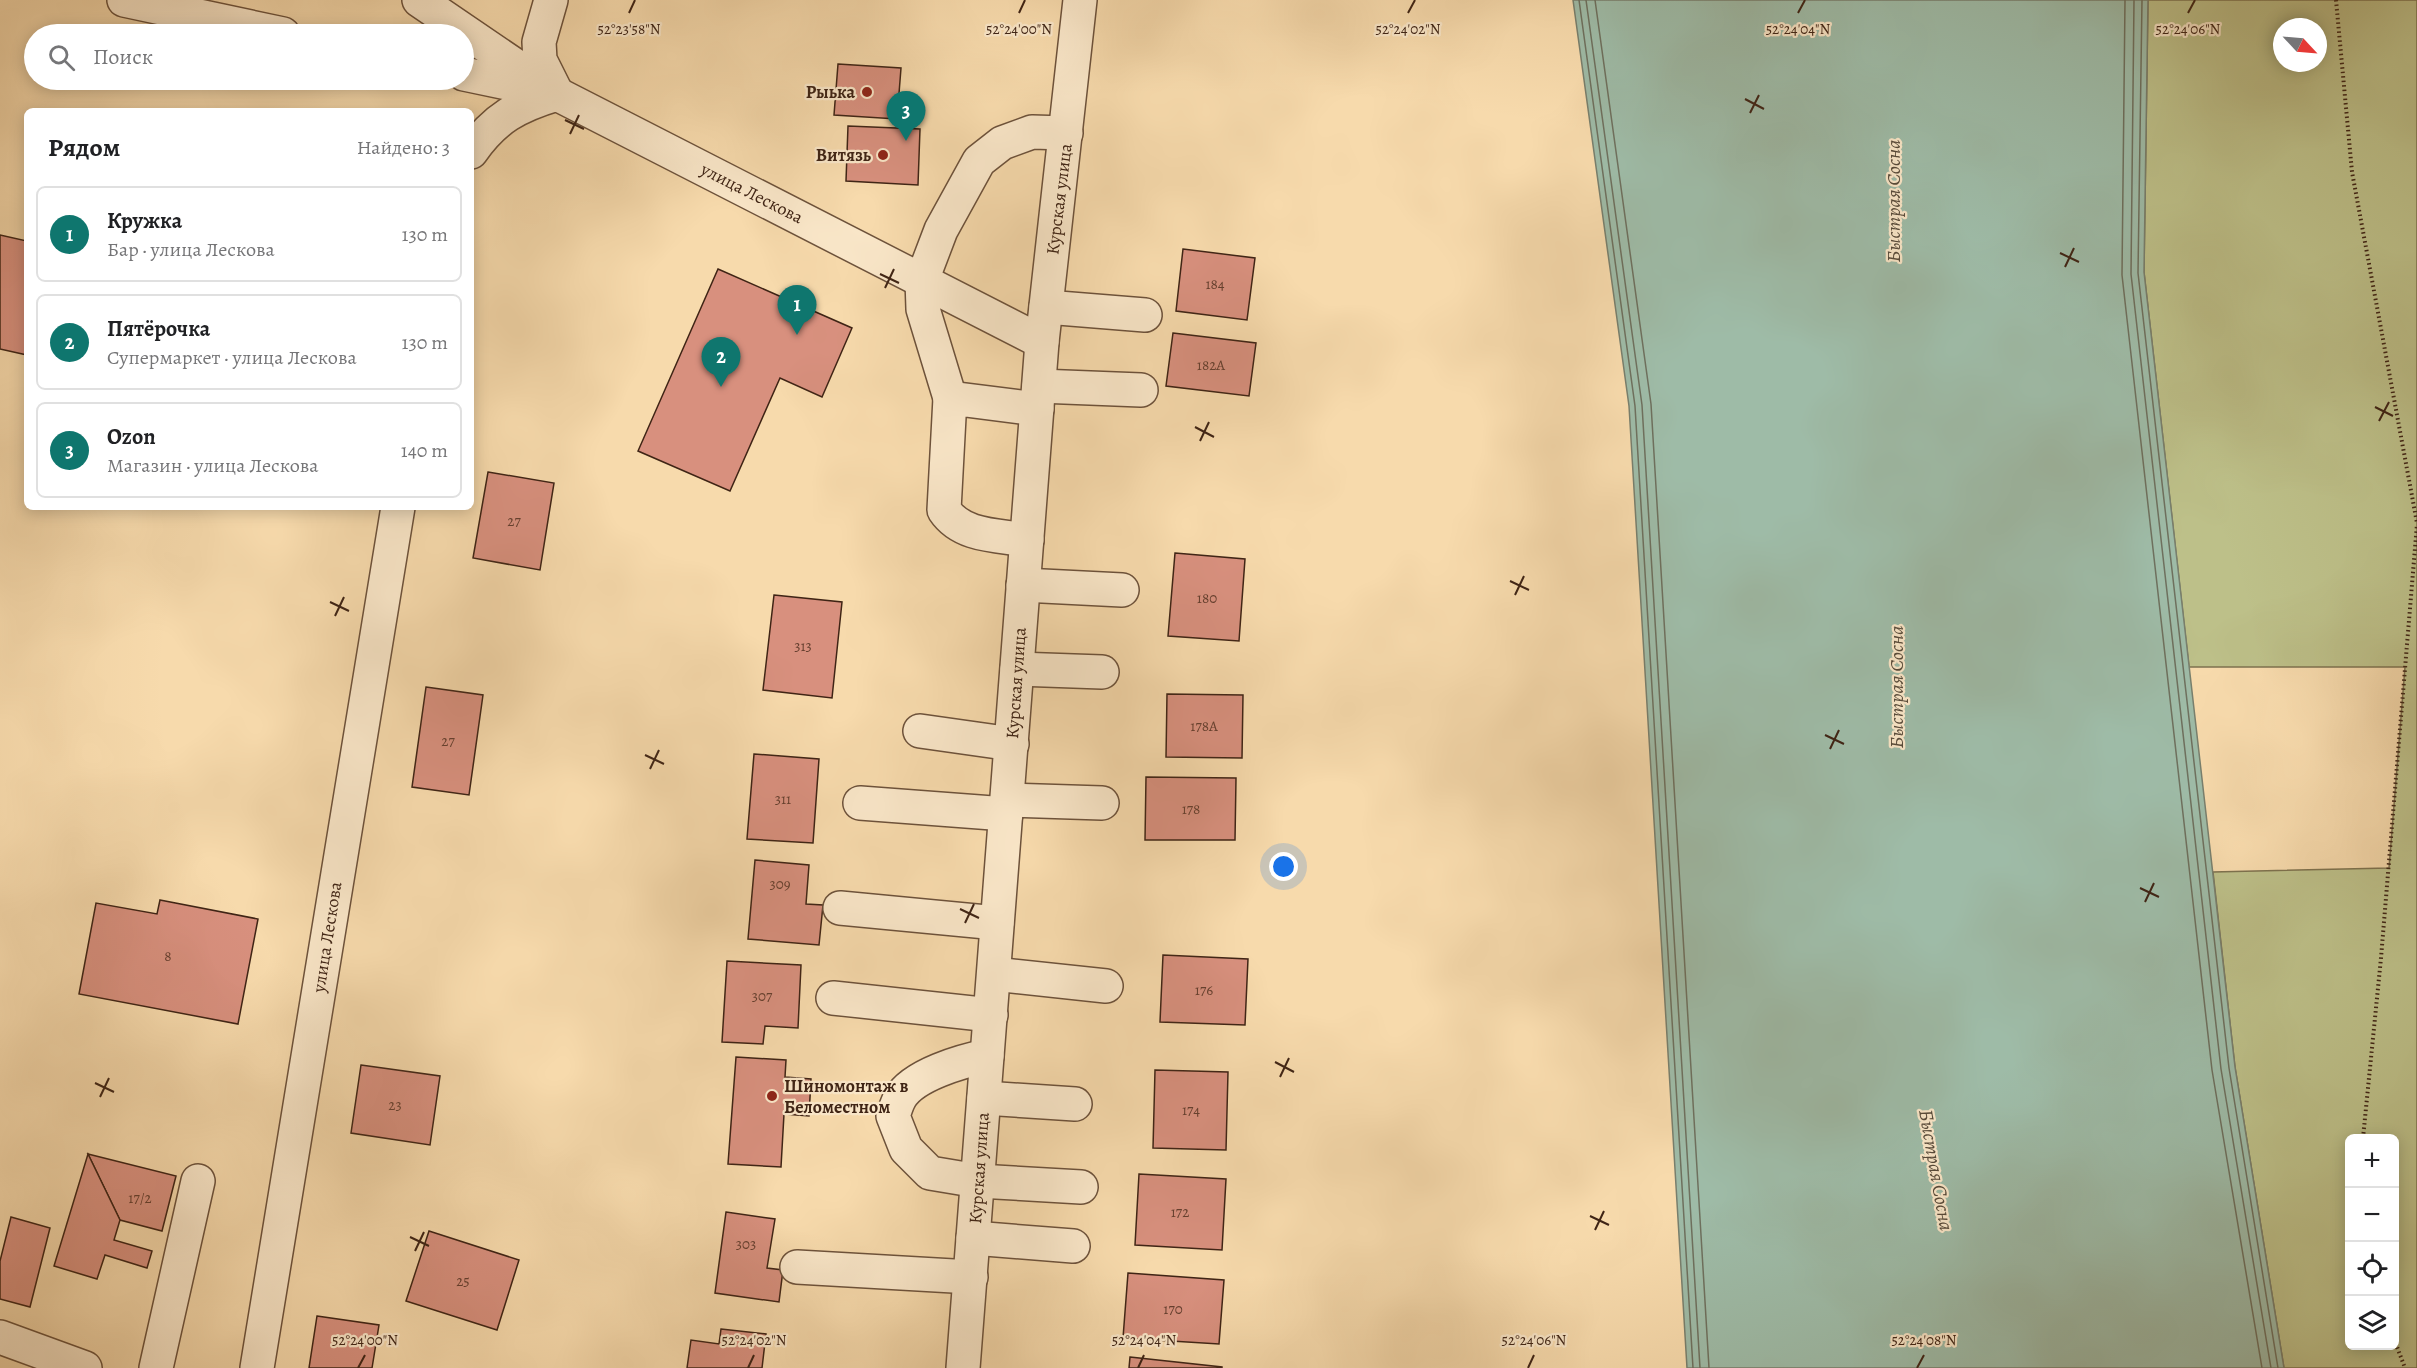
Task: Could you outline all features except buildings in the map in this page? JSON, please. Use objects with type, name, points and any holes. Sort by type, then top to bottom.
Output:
[{"type":"street","points":[[124,0],[236,24]]},
{"type":"street","points":[[419,0],[454,24]]},
{"type":"street","points":[[551,0],[538,42],[540,60],[557,94]]},
{"type":"street","name":"Курская улица","points":[[963,1368],[1042,342],[1080,0]]},
{"type":"street","points":[[474,37],[557,94]]},
{"type":"street","points":[[474,76],[557,94]]},
{"type":"street","points":[[474,148],[493,124],[507,114],[530,102],[557,94]]},
{"type":"street","name":"улица Лескова","points":[[557,94],[1042,342]]},
{"type":"street","points":[[1027,540],[963,529],[944,510],[950,398],[923,309],[922,280],[941,230],[979,161],[1002,143],[1032,132],[1066,133]]},
{"type":"street","points":[[1046,307],[1145,315]]},
{"type":"street","points":[[950,398],[1038,398],[1141,390]]},
{"type":"street","name":"улица Лескова","points":[[257,1368],[398,510]]},
{"type":"street","points":[[1023,585],[1122,590]]},
{"type":"street","points":[[1017,669],[1102,672]]},
{"type":"street","points":[[920,731],[1012,744]]},
{"type":"street","points":[[860,803],[1006,807],[1102,803]]},
{"type":"street","points":[[840,908],[998,923]]},
{"type":"street","points":[[994,974],[1106,986]]},
{"type":"street","points":[[833,998],[991,1015]]},
{"type":"street","points":[[987,1056],[963,1060],[914,1084],[900,1097],[894,1116],[906,1149],[930,1173],[978,1181],[1081,1187]]},
{"type":"street","points":[[984,1098],[1075,1104]]},
{"type":"street","points":[[156,1368],[198,1181]]},
{"type":"street","points":[[974,1238],[1073,1246]]},
{"type":"street","points":[[797,1267],[971,1277]]},
{"type":"street","points":[[0,1337],[85,1368]]},
{"type":"path","points":[[2336,0],[2352,172],[2417,523],[2382,958],[2363,1134]]},
{"type":"path","points":[[2398,1350],[2405,1368]]},
{"type":"green space","points":[[2148,0],[2417,0],[2417,1368],[2284,1368],[2235,1067],[2213,872],[2389,868],[2405,667],[2189,667],[2144,272]]},
{"type":"water","name":"Быстрая Сосна","points":[[1573,0],[2148,0],[2144,272],[2235,1067],[2284,1368],[1687,1368],[1629,406]]},
{"type":"place","name":"Рыька","points":[[867,92]]},
{"type":"place","name":"Ozon","points":[[906,141]]},
{"type":"place","name":"Витязь","points":[[883,155]]},
{"type":"place","name":"Кружка","points":[[797,335]]},
{"type":"place","name":"Пятёрочка","points":[[721,387]]},
{"type":"place","name":"Шиномонтаж в Беломестном","points":[[772,1096]]}]
